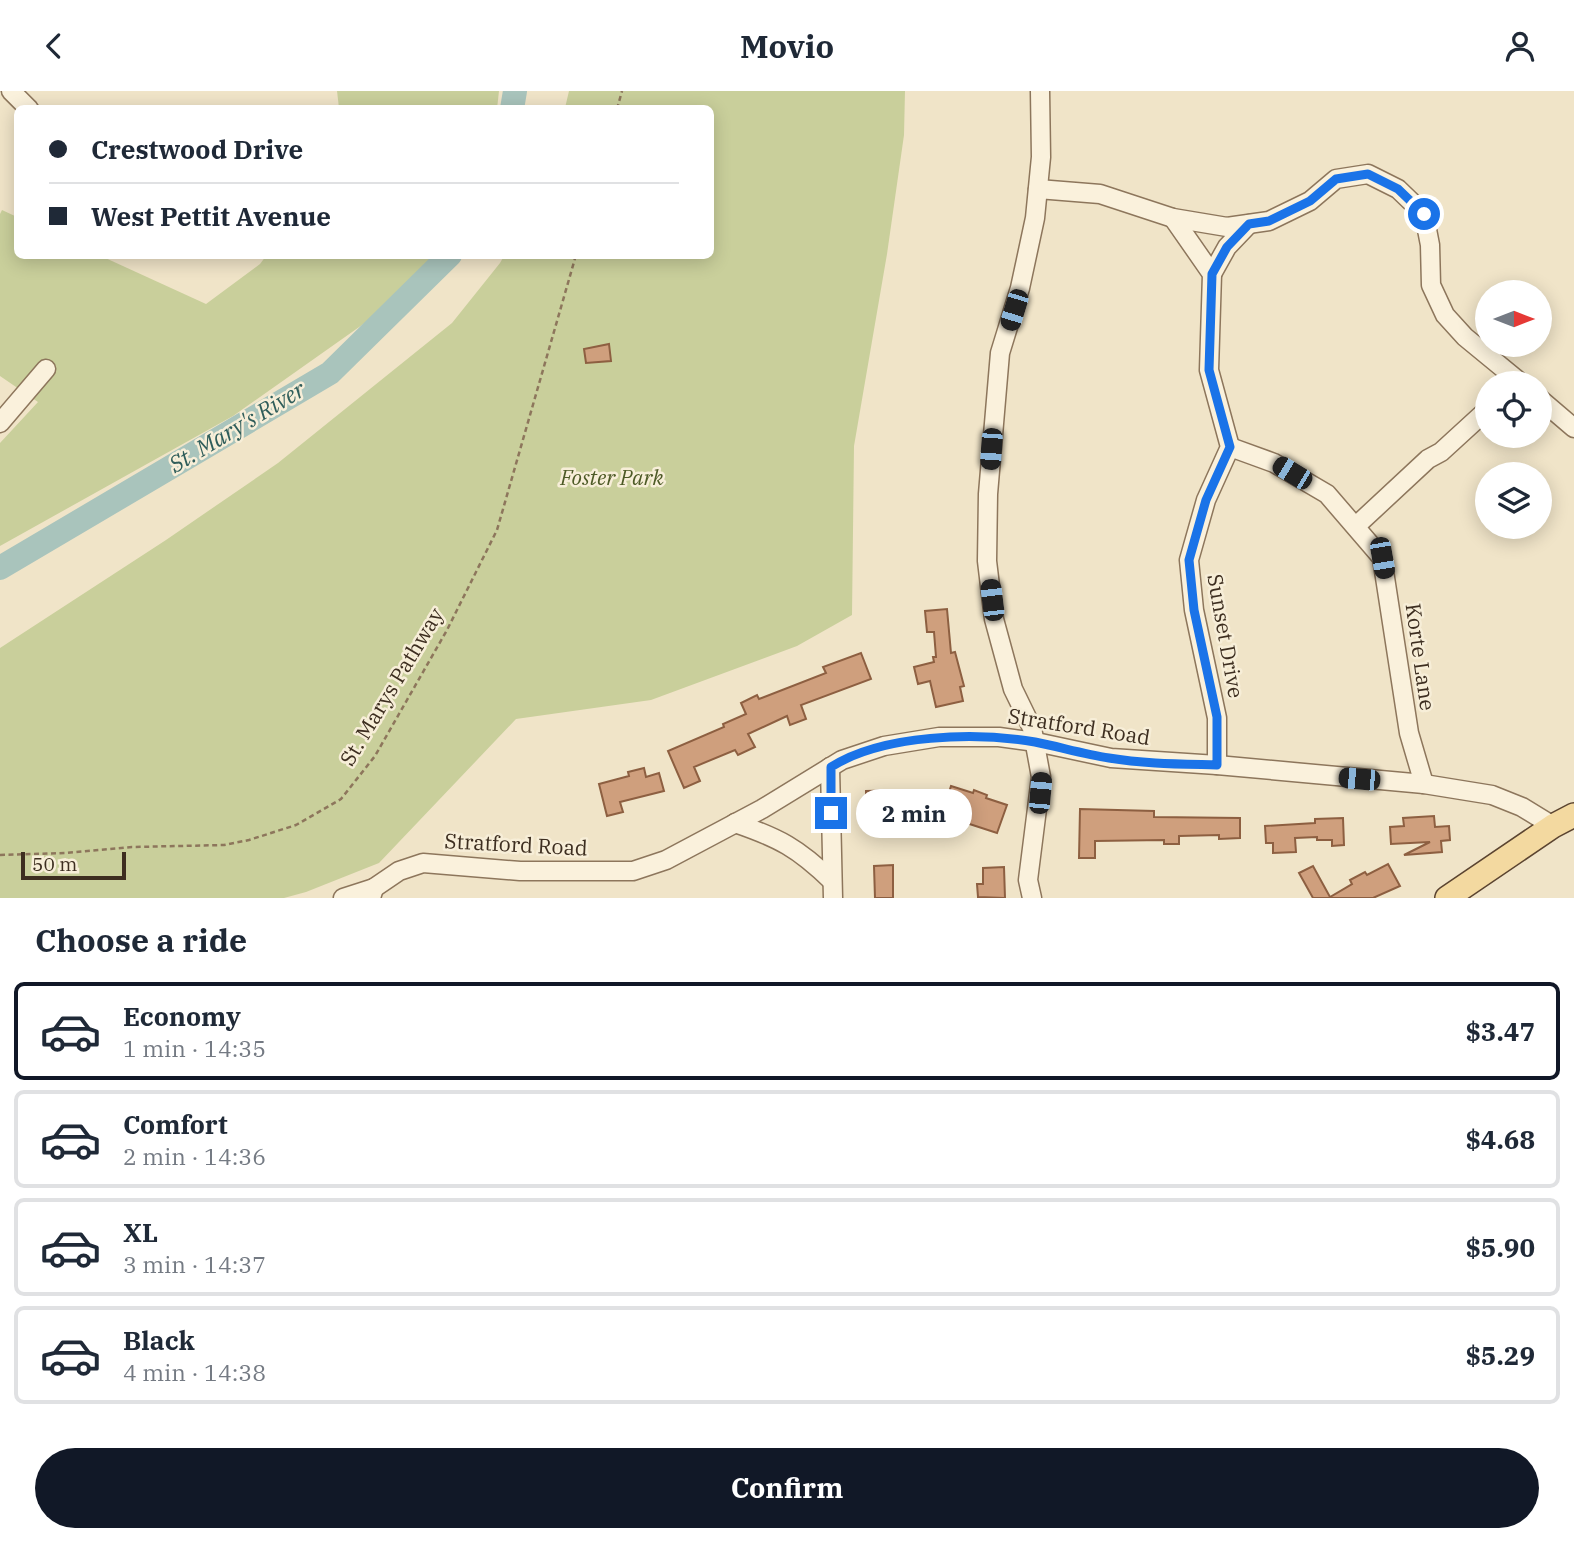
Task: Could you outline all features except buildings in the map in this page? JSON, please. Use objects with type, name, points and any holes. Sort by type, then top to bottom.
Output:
[{"type":"main road","points":[[1447,898],[1553,826],[1574,815]]},
{"type":"street","points":[[11,91],[25,105]]},
{"type":"street","points":[[1032,898],[1028,880],[1041,777],[1032,728],[1013,689],[994,619],[987,561],[990,467],[1000,353],[1020,288],[1035,218],[1041,157],[1040,91]]},
{"type":"street","points":[[1038,189],[1100,194],[1173,218],[1227,227],[1269,221],[1310,201],[1336,179],[1368,174],[1398,189],[1424,214],[1430,246],[1431,285],[1445,315],[1503,371]]},
{"type":"street","points":[[1173,218],[1212,274]]},
{"type":"street","points":[[1230,447],[1209,370],[1212,274],[1227,247],[1249,224]]},
{"type":"street","points":[[0,423],[46,369]]},
{"type":"street","points":[[1552,409],[1574,428]]},
{"type":"street","points":[[1356,526],[1428,459],[1441,453],[1475,421]]},
{"type":"street","name":"Korte Lane","points":[[1230,447],[1274,463],[1327,494],[1382,558],[1409,733],[1424,784]]},
{"type":"street","name":"Sunset Drive","points":[[1217,765],[1217,717],[1194,610],[1189,560],[1206,500],[1230,447]]},
{"type":"street","name":"Stratford Road","points":[[343,898],[372,893],[399,871],[423,863],[520,871],[633,871],[666,860],[842,760],[884,746],[939,737],[999,737],[1111,758],[1424,784],[1492,795],[1522,807],[1553,826]]},
{"type":"street","points":[[831,767],[832,890]]},
{"type":"street","points":[[735,823],[773,836],[807,857],[832,890]]},
{"type":"path","name":"St. Marys Pathway","points":[[0,855],[132,847],[224,845],[296,825],[341,799],[375,756],[447,630],[497,530],[575,259]]},
{"type":"green space","points":[[337,91],[499,91],[497,105],[339,105]]},
{"type":"green space","name":"Foster Park","points":[[569,91],[905,91],[904,135],[887,254],[854,446],[852,615],[797,646],[651,700],[516,719],[379,863],[306,892],[284,898],[0,898],[0,648],[278,463],[452,323],[502,259],[714,259],[714,105],[566,105]]},
{"type":"green space","points":[[2,210],[14,216],[14,259],[108,259],[206,304],[264,259],[430,259],[379,313],[233,416],[0,546],[0,443],[38,402],[0,376]]},
{"type":"waterway","name":"St. Mary's River","points":[[513,105],[515,91]]},
{"type":"waterway","name":"St. Mary's River","points":[[0,568],[330,373],[446,259]]},
{"type":"route","points":[[831,813],[831,767],[842,760],[884,746],[939,737],[999,737],[1111,758],[1217,765],[1217,717],[1194,610],[1189,560],[1206,500],[1230,447],[1209,370],[1212,274],[1227,247],[1249,224],[1269,221],[1310,201],[1336,179],[1368,174],[1398,189],[1424,214]]}]
